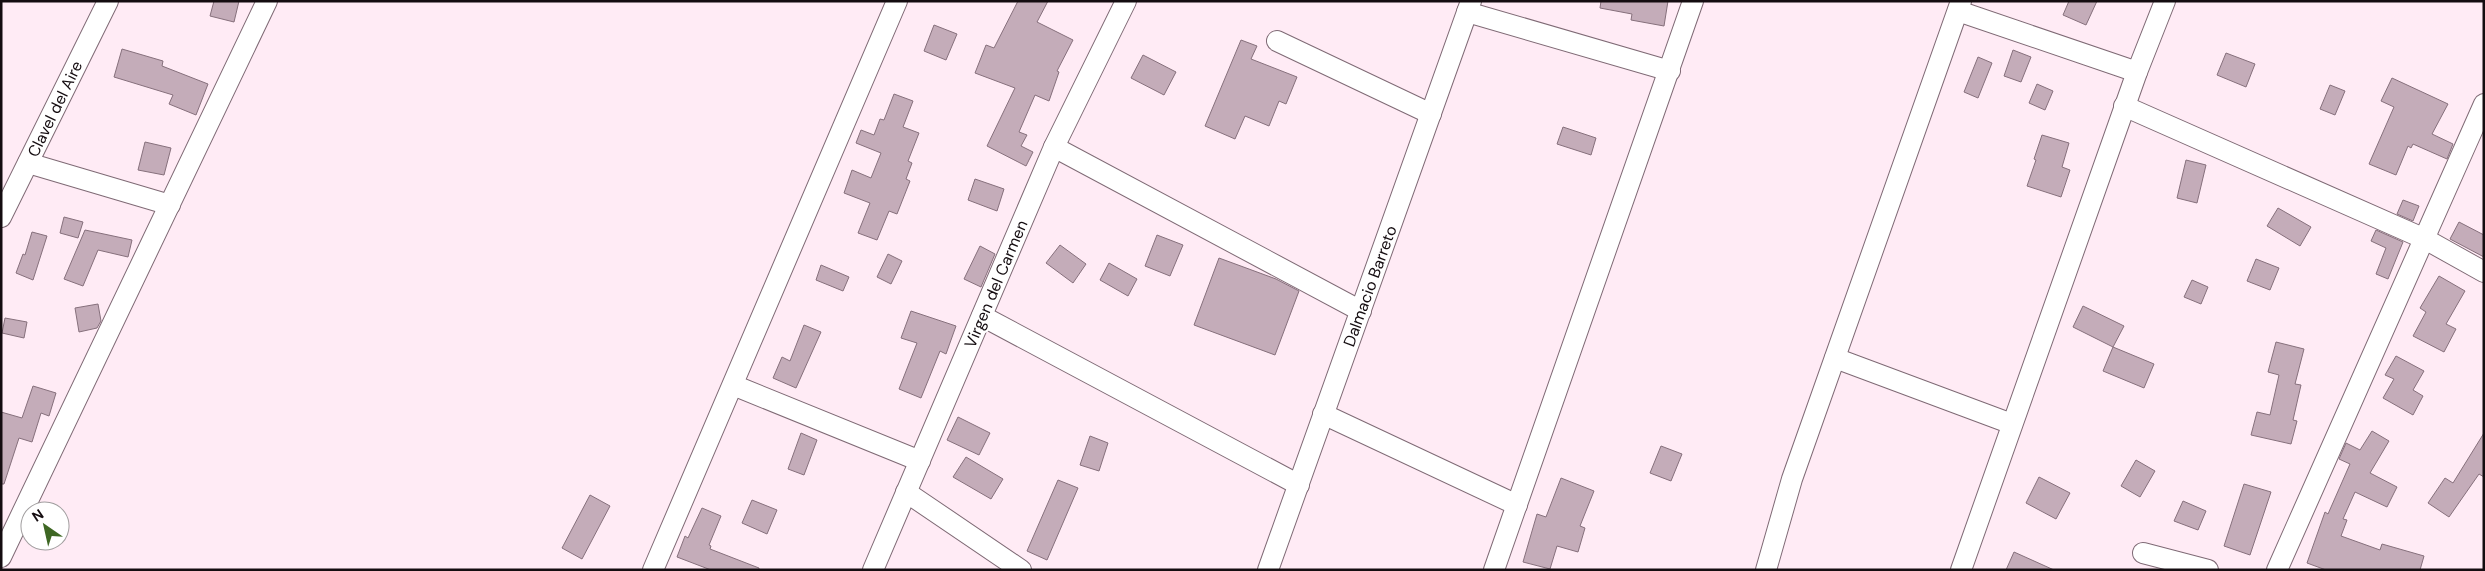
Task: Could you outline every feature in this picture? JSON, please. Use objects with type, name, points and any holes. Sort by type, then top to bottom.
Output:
[{"type":"street","name":"Clavel del Aire","points":[[1,217],[108,1]]},
{"type":"street","points":[[1,557],[267,1]]},
{"type":"street","points":[[653,570],[897,1]]},
{"type":"street","name":"Virgen del Carmen","points":[[873,570],[1054,147],[1126,1]]},
{"type":"street","points":[[1494,570],[1693,1]]},
{"type":"street","points":[[1961,570],[2124,106],[2165,1]]},
{"type":"street","points":[[1469,6],[1670,71]]},
{"type":"street","name":"Dalmacio Barreto","points":[[1268,570],[1469,6]]},
{"type":"street","points":[[1766,570],[1792,479],[1960,6],[2137,72]]},
{"type":"street","points":[[1277,41],[1431,114]]},
{"type":"street","points":[[2277,570],[2484,104]]},
{"type":"street","points":[[2124,106],[2425,239],[2484,272]]},
{"type":"street","points":[[1054,147],[1361,311]]},
{"type":"street","points":[[28,162],[170,205]]},
{"type":"street","points":[[982,316],[1299,485]]},
{"type":"street","points":[[1835,358],[2012,424]]},
{"type":"street","points":[[733,385],[920,461]]},
{"type":"street","points":[[1323,414],[1517,505]]},
{"type":"street","points":[[906,492],[1021,570]]},
{"type":"street","points":[[2144,553],[2208,570]]},
{"type":"building","points":[[214,1],[239,1],[234,22],[210,16]]},
{"type":"building","points":[[1018,1],[1048,1],[1037,22],[1073,40],[1057,71],[1059,72],[1049,101],[1035,95],[1019,132],[1027,135],[1021,146],[1033,152],[1026,166],[987,146],[1015,88],[975,73],[986,45],[994,48]]},
{"type":"building","points":[[1601,1],[1668,1],[1664,26],[1631,20],[1632,14],[1600,8]]},
{"type":"building","points":[[2069,1],[2097,1],[2086,25],[2063,15]]},
{"type":"building","points":[[934,25],[957,34],[946,60],[924,51]]},
{"type":"building","points":[[1241,40],[1257,46],[1251,59],[1297,77],[1286,104],[1279,101],[1269,126],[1245,116],[1235,139],[1205,126]]},
{"type":"building","points":[[122,49],[163,61],[162,66],[208,84],[196,115],[169,104],[173,95],[114,77]]},
{"type":"building","points":[[2013,50],[2031,57],[2021,82],[2004,76]]},
{"type":"building","points":[[2226,53],[2255,64],[2246,87],[2217,75]]},
{"type":"building","points":[[1143,55],[1176,72],[1164,95],[1131,78]]},
{"type":"building","points":[[1978,57],[1992,63],[1978,98],[1964,92]]},
{"type":"building","points":[[2392,78],[2448,104],[2432,134],[2453,144],[2447,159],[2413,144],[2411,148],[2408,146],[2396,175],[2369,164],[2394,107],[2381,101]]},
{"type":"building","points":[[2037,84],[2053,91],[2045,110],[2029,103]]},
{"type":"building","points":[[2330,85],[2345,91],[2335,115],[2320,109]]},
{"type":"building","points":[[894,94],[913,101],[903,127],[919,133],[908,161],[912,163],[906,179],[910,181],[897,214],[889,211],[877,240],[858,233],[870,203],[844,193],[852,170],[871,178],[881,153],[856,143],[861,130],[874,135],[880,119],[884,120]]},
{"type":"building","points":[[1563,127],[1596,138],[1591,155],[1557,144]]},
{"type":"building","points":[[2042,135],[2069,143],[2062,167],[2070,170],[2061,197],[2027,186]]},
{"type":"building","points":[[145,142],[171,148],[164,175],[138,170]]},
{"type":"building","points":[[2186,160],[2206,165],[2197,203],[2177,198]]},
{"type":"building","points":[[975,179],[1004,189],[997,211],[968,200]]},
{"type":"building","points":[[2403,200],[2419,206],[2413,221],[2397,214]]},
{"type":"building","points":[[2278,208],[2311,227],[2300,246],[2267,226]]},
{"type":"building","points":[[64,217],[83,222],[78,238],[60,233]]},
{"type":"building","points":[[2459,222],[2484,235],[2484,257],[2450,239]]},
{"type":"building","points":[[85,230],[132,240],[128,257],[98,250],[83,286],[64,279]]},
{"type":"building","points":[[2376,230],[2403,242],[2388,279],[2376,274],[2386,248],[2371,241]]},
{"type":"building","points":[[32,232],[47,236],[33,280],[16,273],[23,254],[25,255]]},
{"type":"building","points":[[1157,235],[1183,245],[1170,276],[1145,266]]},
{"type":"building","points":[[1060,245],[1086,264],[1073,283],[1046,263]]},
{"type":"building","points":[[980,246],[995,254],[981,287],[964,279]]},
{"type":"building","points":[[888,254],[902,261],[891,284],[877,277]]},
{"type":"building","points":[[1219,258],[1276,279],[1299,291],[1275,355],[1194,325]]},
{"type":"building","points":[[2256,259],[2279,268],[2270,290],[2247,281]]},
{"type":"building","points":[[1109,263],[1137,279],[1128,296],[1100,280]]},
{"type":"building","points":[[821,265],[849,277],[843,291],[816,280]]},
{"type":"building","points":[[2439,276],[2465,291],[2446,324],[2456,329],[2444,352],[2413,336],[2426,312],[2420,308]]},
{"type":"building","points":[[2192,280],[2208,287],[2201,304],[2184,297]]},
{"type":"building","points":[[98,304],[101,321],[97,328],[79,332],[75,308]]},
{"type":"building","points":[[2083,306],[2124,326],[2113,347],[2073,327]]},
{"type":"building","points":[[911,311],[956,326],[946,354],[940,351],[921,398],[899,389],[917,343],[901,338]]},
{"type":"building","points":[[5,318],[27,322],[24,338],[2,333]]},
{"type":"building","points":[[804,325],[821,332],[796,388],[773,378],[782,357],[790,361]]},
{"type":"building","points":[[2276,342],[2304,349],[2295,384],[2301,385],[2293,420],[2297,421],[2291,444],[2251,435],[2257,412],[2270,415],[2279,375],[2268,372]]},
{"type":"building","points":[[2113,347],[2154,364],[2144,388],[2103,371]]},
{"type":"building","points":[[2396,356],[2424,371],[2413,390],[2423,396],[2413,415],[2383,398],[2394,379],[2385,375]]},
{"type":"building","points":[[33,386],[56,393],[49,416],[41,413],[32,442],[19,438],[4,484],[1,484],[1,412],[22,418]]},
{"type":"building","points":[[958,417],[990,433],[979,455],[947,440]]},
{"type":"building","points":[[2372,431],[2389,441],[2370,473],[2397,487],[2387,507],[2355,492],[2343,519],[2347,520],[2341,536],[2380,550],[2382,544],[2424,556],[2420,570],[2326,570],[2307,563],[2325,512],[2328,514],[2350,464],[2339,459],[2346,443],[2360,450]]},
{"type":"building","points":[[801,433],[817,440],[804,475],[788,469]]},
{"type":"building","points":[[2484,433],[2484,477],[2479,474],[2449,517],[2428,503],[2445,478],[2453,483]]},
{"type":"building","points":[[1090,436],[1108,443],[1099,471],[1080,465]]},
{"type":"building","points":[[1661,446],[1682,454],[1671,481],[1650,473]]},
{"type":"building","points":[[966,457],[1003,479],[991,499],[953,477]]},
{"type":"building","points":[[2136,460],[2155,471],[2140,497],[2121,486]]},
{"type":"building","points":[[2039,477],[2070,493],[2056,519],[2026,503]]},
{"type":"building","points":[[1561,478],[1594,491],[1580,526],[1585,528],[1578,552],[1557,546],[1550,569],[1523,562],[1537,514],[1546,517]]},
{"type":"building","points":[[1058,480],[1078,488],[1047,560],[1027,551]]},
{"type":"building","points":[[2244,484],[2271,492],[2250,555],[2224,546]]},
{"type":"building","points":[[590,495],[610,506],[582,559],[562,548]]},
{"type":"building","points":[[752,500],[777,510],[767,534],[742,523]]},
{"type":"building","points":[[2183,501],[2206,511],[2198,530],[2174,521]]},
{"type":"building","points":[[702,508],[721,516],[709,545],[711,546],[710,549],[759,568],[759,570],[711,570],[677,557],[685,536],[688,538]]},
{"type":"building","points":[[2014,552],[2054,570],[2006,570]]}]
